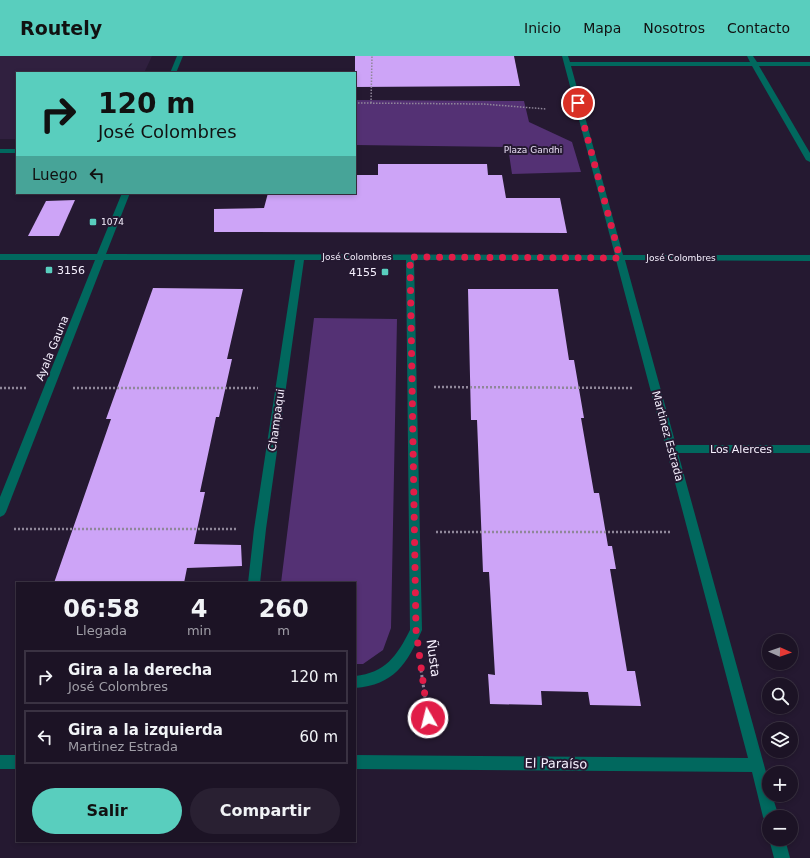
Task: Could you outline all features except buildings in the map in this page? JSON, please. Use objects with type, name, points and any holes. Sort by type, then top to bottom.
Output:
[{"type":"street","points":[[173,72],[180,56]]},
{"type":"street","points":[[750,56],[810,160]]},
{"type":"street","points":[[566,60],[810,64]]},
{"type":"street","name":"Martinez Estrada","points":[[566,60],[769,810]]},
{"type":"street","points":[[0,151],[16,151]]},
{"type":"street","name":"Ayala Gauna","points":[[0,512],[126,194]]},
{"type":"street","name":"José Colombres","points":[[0,257],[810,258]]},
{"type":"street","name":"Champaqui","points":[[254,582],[260,529],[300,257]]},
{"type":"street","name":"Ñusta","points":[[356,682],[367,682],[389,672],[407,652],[416,630],[410,257]]},
{"type":"street","name":"Los Alerces","points":[[671,449],[810,449]]},
{"type":"street","points":[[0,762],[16,762]]},
{"type":"street","name":"El Paraíso","points":[[356,762],[757,765]]},
{"type":"street","points":[[779,846],[782,858]]},
{"type":"path","points":[[371,103],[372,56]]},
{"type":"path","points":[[356,103],[483,104],[546,109]]},
{"type":"path","points":[[412,387],[655,388]]},
{"type":"path","points":[[0,388],[280,388]]},
{"type":"path","points":[[8,529],[260,529]]},
{"type":"path","points":[[414,532],[694,532]]},
{"type":"path","name":"Ñusta","points":[[421,669],[434,762]]},
{"type":"shaded area","points":[[0,56],[152,56],[144,72],[16,72],[16,139],[0,139]]},
{"type":"green space","name":"Plaza Gandhi","points":[[356,100],[524,101],[529,122],[572,142],[581,172],[512,174],[508,147],[356,145]]},
{"type":"green space","points":[[314,318],[397,319],[391,628],[383,650],[363,664],[356,664],[356,582],[281,582]]},
{"type":"place","name":"1074","points":[[93,222]]},
{"type":"place","name":"3156","points":[[49,270]]},
{"type":"place","name":"4155","points":[[385,272]]},
{"type":"route","points":[[428,718],[416,630],[410,257],[620,258],[578,103]]}]
